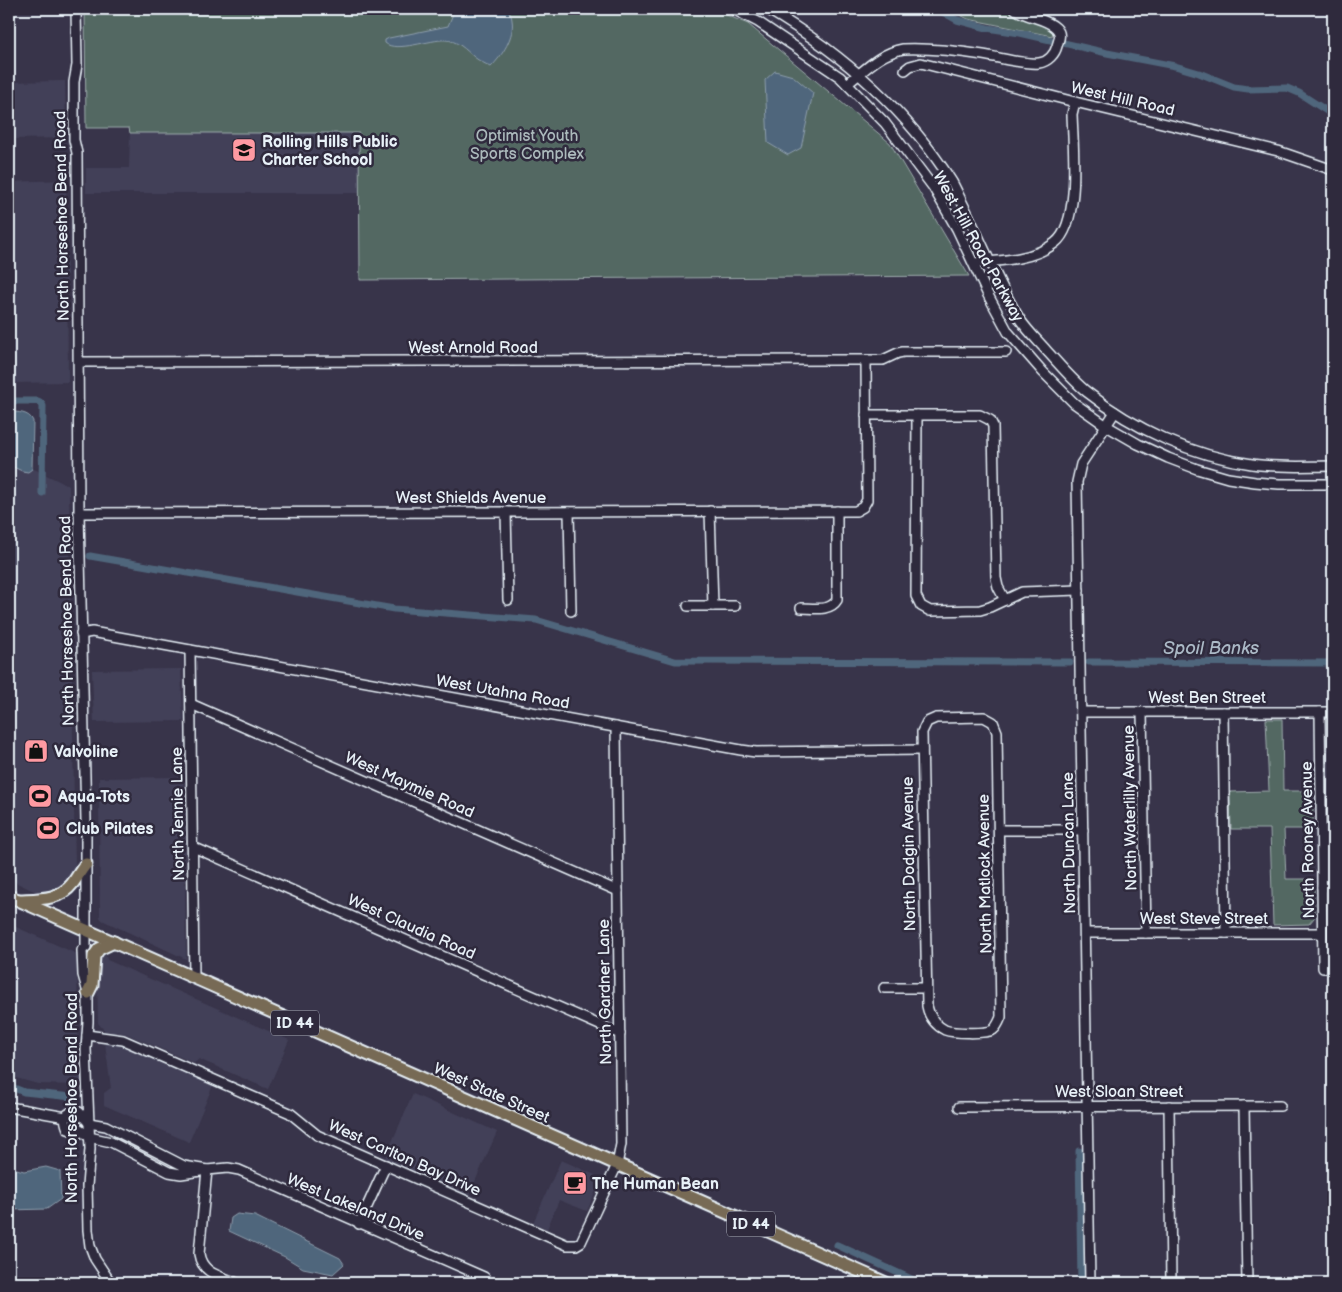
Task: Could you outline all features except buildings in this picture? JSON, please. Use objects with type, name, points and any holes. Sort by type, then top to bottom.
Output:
[{"type":"main road","points":[[13,898],[56,896],[71,886],[76,876],[86,864]]},
{"type":"main road","name":"ID 44","points":[[13,898],[86,931]]},
{"type":"main road","name":"West State Street","points":[[86,931],[886,1283]]},
{"type":"main road","points":[[88,993],[92,985],[94,956],[99,950],[114,942]]},
{"type":"street","name":"North Horseshoe Bend Road","points":[[76,9],[77,65],[74,82],[74,140],[77,153],[79,513],[86,815],[86,946],[82,950],[83,975],[88,993],[86,1049],[89,1123],[88,1230],[90,1246],[95,1258],[111,1283]]},
{"type":"street","name":"West Hill Road Parkway","points":[[733,9],[758,22],[840,77],[885,124],[933,187],[974,263],[988,295],[1008,332],[1043,372],[1074,403],[1105,425],[1138,444],[1168,458],[1228,478],[1279,484],[1333,484]]},
{"type":"street","name":"West Hill Road Parkway","points":[[767,9],[795,25],[860,74],[898,112],[952,183],[1003,288],[1022,322],[1085,390],[1115,412],[1146,430],[1174,443],[1203,453],[1252,464],[1333,466]]},
{"type":"street","points":[[847,84],[882,55],[902,49],[980,55],[1040,63],[1046,61],[1055,53],[1060,34],[1055,26],[1015,9]]},
{"type":"street","name":"West Hill Road","points":[[905,70],[910,66],[921,63],[1278,151],[1333,170]]},
{"type":"street","points":[[974,263],[991,262],[1042,251],[1062,236],[1068,222],[1072,201],[1072,114],[1075,102]]},
{"type":"street","name":"West Arnold Road","points":[[79,362],[883,360],[898,352],[1006,352]]},
{"type":"street","points":[[866,360],[866,415],[980,415],[990,420],[993,426],[996,578],[998,587],[1005,600]]},
{"type":"street","name":"North Duncan Lane","points":[[1090,1283],[1077,482],[1082,464],[1115,412]]},
{"type":"street","name":"West Shields Avenue","points":[[79,513],[856,511],[863,508],[867,500],[866,415]]},
{"type":"street","points":[[917,415],[916,596],[921,606],[930,611],[970,611],[990,607],[1022,592],[1079,590]]},
{"type":"street","points":[[710,511],[712,606]]},
{"type":"street","points":[[801,608],[827,608],[834,604],[838,597],[837,511]]},
{"type":"street","points":[[506,512],[508,600]]},
{"type":"street","points":[[569,512],[571,611]]},
{"type":"street","points":[[688,606],[735,606]]},
{"type":"street","name":"West Utahna Road","points":[[81,634],[92,632],[756,752],[922,750]]},
{"type":"street","name":"North Jennie Lane","points":[[190,650],[194,978]]},
{"type":"street","name":"West Maymie Road","points":[[191,704],[618,891]]},
{"type":"street","name":"West Ben Street","points":[[1081,712],[1333,712]]},
{"type":"street","name":"North Waterlilly Avenue","points":[[1142,712],[1146,933]]},
{"type":"street","points":[[1223,712],[1226,933]]},
{"type":"street","name":"North Rooney Avenue","points":[[1320,712],[1323,968],[1333,968]]},
{"type":"street","name":"North Dodgin Avenue","points":[[993,722],[984,717],[936,718],[927,722],[922,732],[925,988],[929,1014],[936,1024],[946,1030],[956,1032],[987,1032],[997,1026]]},
{"type":"street","name":"North Matlock Avenue","points":[[993,722],[997,732],[1000,830],[1001,1017],[997,1026]]},
{"type":"street","name":"North Gardner Lane","points":[[576,1244],[584,1238],[617,1166],[621,1144],[616,727]]},
{"type":"street","points":[[1000,830],[1083,830]]},
{"type":"street","name":"West Claudia Road","points":[[193,847],[620,1034]]},
{"type":"street","points":[[1322,887],[1333,887]]},
{"type":"street","name":"West Steve Street","points":[[1085,933],[1322,933]]},
{"type":"street","points":[[884,988],[925,988]]},
{"type":"street","name":"West Carlton Bay Drive","points":[[87,1035],[123,1040],[290,1113],[317,1135],[567,1245],[576,1244]]},
{"type":"street","points":[[1169,1106],[1172,1283]]},
{"type":"street","points":[[1244,1106],[1247,1283]]},
{"type":"street","name":"West Sloan Street","points":[[959,1107],[1280,1106]]},
{"type":"street","points":[[9,1107],[66,1116]]},
{"type":"street","name":"West Lakeland Drive","points":[[207,1170],[184,1166],[106,1126],[89,1123],[79,1112],[74,1111],[66,1116],[65,1122],[68,1129],[80,1130],[89,1136],[111,1142],[169,1172],[181,1174],[228,1168],[239,1170],[484,1277],[489,1283]]},
{"type":"street","points":[[359,1224],[386,1165]]},
{"type":"street","points":[[207,1170],[199,1254],[200,1263],[206,1270],[237,1283]]},
{"type":"shaded area","points":[[65,81],[66,138],[9,139],[9,82]]},
{"type":"shaded area","name":"Rolling Hills Public Charter School","points":[[130,133],[359,133],[359,193],[86,193],[86,168],[129,168]]},
{"type":"shaded area","points":[[66,180],[68,382],[9,383],[9,182]]},
{"type":"shaded area","points":[[9,457],[69,486],[75,871],[68,884],[54,892],[38,893],[9,879]]},
{"type":"shaded area","points":[[181,669],[183,721],[94,722],[92,670]]},
{"type":"shaded area","points":[[183,777],[186,959],[102,920],[100,917],[99,778]]},
{"type":"shaded area","points":[[9,924],[77,954],[78,1047],[82,1085],[38,1084],[9,1076]]},
{"type":"shaded area","points":[[100,955],[106,956],[107,960],[289,1040],[268,1089],[199,1059],[194,1063],[127,1034],[105,1031],[98,1023],[97,960]]},
{"type":"shaded area","points":[[105,1043],[121,1045],[213,1085],[189,1142],[104,1105],[104,1093],[111,1088]]},
{"type":"shaded area","points":[[413,1094],[497,1132],[469,1195],[385,1158]]},
{"type":"shaded area","points":[[561,1160],[595,1175],[599,1183],[587,1211],[559,1200],[547,1229],[533,1223]]},
{"type":"green space","name":"Optimist Youth Sports Complex","points":[[85,9],[712,9],[748,24],[890,143],[969,276],[360,280],[359,133],[130,133],[129,128],[86,128]]},
{"type":"green space","points":[[949,9],[1035,9],[1053,31],[1052,36],[968,19]]},
{"type":"green space","points":[[1266,719],[1282,719],[1283,791],[1313,791],[1313,829],[1284,829],[1286,879],[1314,879],[1314,918],[1309,924],[1273,925],[1270,829],[1231,829],[1230,792],[1269,791]]},
{"type":"water","points":[[455,9],[508,9],[512,19],[512,33],[503,52],[491,67],[449,40],[397,47],[385,43],[385,40],[389,38],[448,26]]},
{"type":"water","points":[[775,71],[793,76],[813,93],[801,148],[788,155],[768,143],[765,80]]},
{"type":"water","points":[[9,412],[26,414],[33,421],[32,469],[28,472],[9,465]]},
{"type":"water","points":[[9,1167],[24,1171],[46,1167],[60,1171],[61,1199],[47,1209],[9,1210]]},
{"type":"water","points":[[237,1214],[255,1216],[340,1258],[344,1264],[333,1274],[303,1268],[285,1257],[229,1231],[231,1218]]},
{"type":"waterway","points":[[937,9],[957,20],[987,28],[1020,33],[1175,66],[1234,87],[1248,89],[1287,88],[1299,93],[1333,115]]},
{"type":"waterway","points":[[9,401],[38,401],[43,406],[42,493]]},
{"type":"waterway","points":[[90,556],[394,609],[536,620],[675,661],[1070,662]]},
{"type":"waterway","name":"Spoil Banks","points":[[1089,662],[1333,663]]},
{"type":"waterway","points":[[9,1086],[24,1092],[72,1097]]},
{"type":"waterway","points":[[1079,1151],[1081,1283]]},
{"type":"waterway","points":[[837,1245],[920,1283]]},
{"type":"place","name":"Rolling Hills Public Charter School","points":[[244,150]]},
{"type":"place","name":"Valvoline","points":[[36,751]]},
{"type":"place","name":"Aqua-Tots","points":[[40,796]]},
{"type":"place","name":"Club Pilates","points":[[48,828]]},
{"type":"place","name":"The Human Bean","points":[[575,1183]]}]
